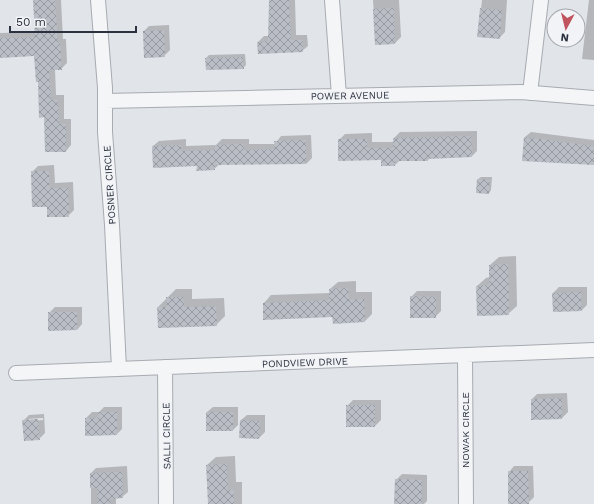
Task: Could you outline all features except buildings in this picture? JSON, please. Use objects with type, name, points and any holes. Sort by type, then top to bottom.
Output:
[{"type":"street","name":"POSNER CIRCLE","points":[[98,0],[105,101],[119,369]]},
{"type":"street","points":[[332,0],[338,96]]},
{"type":"street","points":[[530,92],[541,0]]},
{"type":"street","name":"POWER AVENUE","points":[[105,101],[530,92],[594,98]]},
{"type":"street","name":"PONDVIEW DRIVE","points":[[16,374],[594,350]]},
{"type":"street","name":"NOWAK CIRCLE","points":[[465,356],[466,504]]},
{"type":"street","name":"SALLI CIRCLE","points":[[165,367],[166,504]]}]
